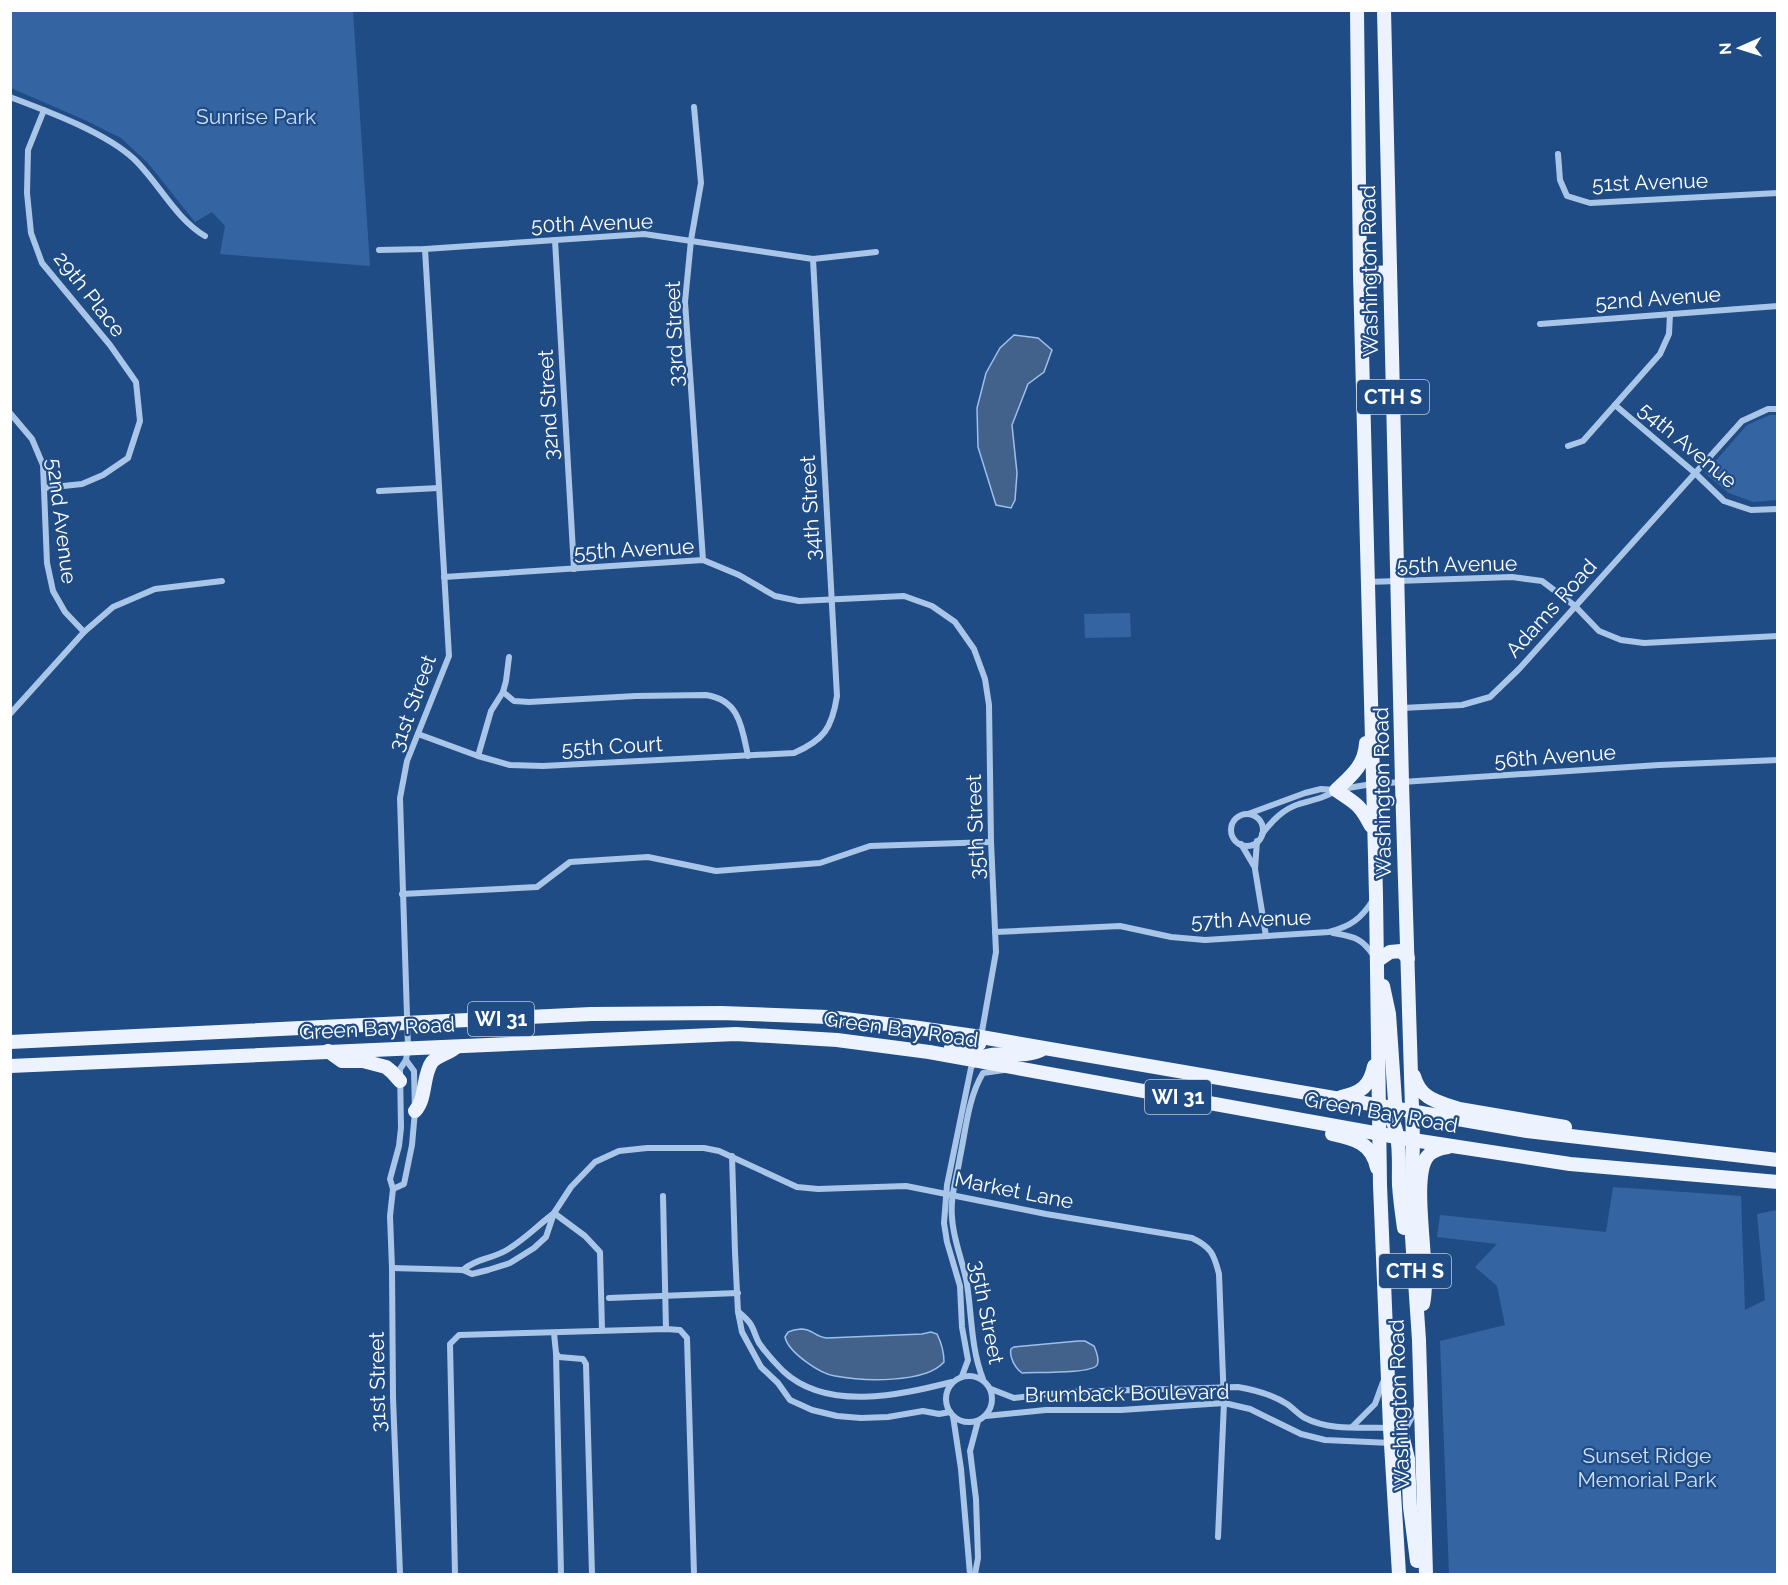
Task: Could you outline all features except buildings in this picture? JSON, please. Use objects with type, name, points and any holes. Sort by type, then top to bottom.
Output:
[{"type":"main road","name":"Washington Road","points":[[1358,10],[1360,274],[1376,895],[1380,1185],[1390,1428]]},
{"type":"main road","name":"Washington Road","points":[[1384,10],[1402,783],[1413,1140],[1411,1222],[1418,1324],[1426,1575]]},
{"type":"main road","points":[[1360,274],[1390,272]]},
{"type":"main road","points":[[1370,697],[1365,720],[1365,755],[1357,770],[1336,790],[1358,805],[1373,830]]},
{"type":"main road","points":[[1408,958],[1401,951],[1390,952],[1377,961],[1389,1014],[1395,1108],[1398,1122],[1413,1140]]},
{"type":"main road","points":[[1336,1098],[1361,1090],[1370,1080],[1374,1065],[1377,995]]},
{"type":"main road","name":"Green Bay Road","points":[[10,1042],[591,1014],[721,1013],[828,1017],[981,1037],[1527,1131],[1778,1161]]},
{"type":"main road","name":"Green Bay Road","points":[[10,1066],[328,1051],[407,1054],[459,1045],[736,1034],[837,1040],[929,1052],[1413,1140],[1570,1164],[1778,1182]]},
{"type":"main road","points":[[929,1052],[946,1048],[974,1048],[981,1037]]},
{"type":"main road","points":[[415,1111],[421,1105],[432,1062],[459,1045]]},
{"type":"main road","points":[[976,1060],[990,1053],[1026,1054],[1043,1048]]},
{"type":"main road","points":[[328,1051],[342,1061],[363,1061],[386,1067],[400,1081]]},
{"type":"main road","points":[[1411,1063],[1419,1090],[1428,1097],[1460,1109],[1567,1127],[1607,1140]]},
{"type":"main road","points":[[1379,1106],[1388,1113],[1398,1137],[1401,1202],[1418,1324]]},
{"type":"main road","points":[[1239,1107],[1272,1123],[1348,1137],[1358,1141],[1373,1153],[1380,1185]]},
{"type":"main road","points":[[1418,1324],[1425,1296],[1421,1190],[1423,1167],[1426,1158],[1435,1151],[1455,1146]]},
{"type":"main road","points":[[1390,1428],[1399,1429],[1397,1439],[1399,1575]]},
{"type":"main road","points":[[1397,1439],[1408,1459],[1410,1507],[1419,1575]]},
{"type":"street","points":[[10,97],[104,138],[134,159],[191,227],[206,236]]},
{"type":"street","name":"33rd Street","points":[[694,107],[702,183],[691,240],[686,303],[703,560]]},
{"type":"street","name":"29th Place","points":[[44,110],[28,150],[27,193],[31,233],[42,262],[110,345],[136,382],[140,421],[128,458],[103,475],[82,484],[44,488]]},
{"type":"street","name":"51st Avenue","points":[[1558,154],[1560,180],[1567,195],[1590,203],[1778,193]]},
{"type":"street","name":"50th Avenue","points":[[380,250],[645,234],[813,259],[876,252]]},
{"type":"street","name":"32nd Street","points":[[555,240],[574,569]]},
{"type":"street","name":"31st Street","points":[[393,1189],[404,1184],[411,1153],[415,1111],[414,1071],[407,1054],[400,798],[407,761],[448,656],[425,249]]},
{"type":"street","name":"34th Street","points":[[811,746],[823,735],[829,725],[834,715],[837,696],[813,259]]},
{"type":"street","name":"52nd Avenue","points":[[1540,324],[1778,306]]},
{"type":"street","points":[[1568,446],[1583,441],[1660,354],[1669,334],[1670,314]]},
{"type":"street","name":"54th Avenue","points":[[1615,405],[1695,473],[1724,501],[1751,510],[1778,509]]},
{"type":"street","name":"Adams Road","points":[[1401,708],[1462,705],[1490,697],[1520,669],[1742,421],[1768,409],[1778,409]]},
{"type":"street","name":"52nd Avenue","points":[[10,413],[32,439],[43,465],[47,563],[53,591],[65,612],[84,632]]},
{"type":"street","points":[[379,491],[439,488]]},
{"type":"street","name":"55th Avenue","points":[[444,577],[703,560],[739,575],[775,596],[799,601],[904,596],[932,606],[956,622]]},
{"type":"street","name":"55th Avenue","points":[[1368,582],[1512,577],[1542,581],[1575,606],[1599,630],[1621,640],[1644,643],[1778,636]]},
{"type":"street","points":[[10,714],[84,632],[113,607],[155,589],[222,581]]},
{"type":"street","name":"35th Street","points":[[956,622],[974,649],[985,679],[989,705],[996,952],[981,1037]]},
{"type":"street","points":[[478,756],[491,711],[503,692],[509,657]]},
{"type":"street","points":[[503,692],[514,701],[529,702],[636,696],[717,696],[735,710],[744,735],[748,756]]},
{"type":"street","name":"55th Court","points":[[418,734],[510,765],[543,766],[748,756],[794,753],[811,746]]},
{"type":"street","name":"56th Avenue","points":[[1248,814],[1321,789],[1336,790],[1372,784],[1659,765],[1778,760]]},
{"type":"street","name":"56th Avenue","points":[[1262,834],[1271,821],[1288,810],[1328,796],[1336,790]]},
{"type":"street","points":[[1240,844],[1249,845],[1257,841],[1262,834],[1257,817],[1243,814],[1235,819],[1231,828],[1233,837],[1249,856],[1255,869]]},
{"type":"street","points":[[1257,841],[1255,869],[1266,936]]},
{"type":"street","points":[[402,894],[537,888],[570,862],[648,857],[716,871],[820,863],[870,846],[992,842]]},
{"type":"street","name":"57th Avenue","points":[[995,932],[1120,926],[1191,939],[1329,932],[1347,927],[1364,914],[1376,895]]},
{"type":"street","name":"57th Avenue","points":[[1329,932],[1353,936],[1361,940],[1377,961]]},
{"type":"street","name":"31st Street","points":[[400,1575],[393,1398],[390,1216],[393,1189],[390,1179],[402,1128],[400,1069],[407,1054]]},
{"type":"street","name":"35th Street","points":[[962,1376],[968,1360],[962,1327],[960,1286],[944,1223],[971,1068],[976,1060]]},
{"type":"street","name":"35th Street","points":[[983,1380],[976,1363],[967,1284],[954,1233],[949,1194],[977,1083],[984,1073],[1016,1068]]},
{"type":"street","name":"Market Lane","points":[[392,1268],[463,1270],[472,1274],[510,1263],[546,1237],[554,1213],[571,1187],[595,1162],[619,1151],[647,1148],[719,1150],[797,1187],[818,1189],[906,1186],[1046,1214],[1192,1238],[1206,1245],[1215,1257],[1219,1274],[1224,1403],[1218,1537]]},
{"type":"street","points":[[732,1156],[738,1312],[742,1332],[761,1367],[778,1383],[790,1400],[812,1410],[837,1416],[888,1417],[923,1410],[952,1414],[965,1422],[978,1421],[986,1416],[992,1403],[991,1389],[977,1376],[962,1376],[952,1382],[907,1394],[838,1395],[800,1385],[783,1371],[759,1342],[750,1323],[738,1312]]},
{"type":"street","points":[[663,1196],[666,1329]]},
{"type":"street","points":[[554,1213],[585,1236],[600,1252],[602,1330]]},
{"type":"street","name":"Market Lane","points":[[463,1270],[471,1262],[501,1253],[522,1241],[554,1213]]},
{"type":"street","points":[[609,1298],[738,1293]]},
{"type":"street","points":[[455,1575],[450,1344],[459,1335],[666,1329],[680,1330],[687,1338],[694,1575]]},
{"type":"street","points":[[554,1333],[561,1575]]},
{"type":"street","points":[[556,1353],[559,1357],[583,1359],[586,1364],[591,1575]]},
{"type":"street","points":[[1352,1427],[1375,1404],[1388,1366]]},
{"type":"street","points":[[952,1382],[948,1389],[946,1405],[952,1414],[961,1469],[970,1575]]},
{"type":"street","name":"Brumback Boulevard","points":[[991,1389],[1014,1398],[1067,1392],[1238,1387],[1260,1391],[1285,1403],[1305,1418],[1326,1426],[1390,1428]]},
{"type":"street","points":[[1397,1439],[1420,1402]]},
{"type":"street","name":"Brumback Boulevard","points":[[986,1416],[1046,1410],[1121,1410],[1224,1403],[1250,1409],[1301,1434],[1325,1440],[1397,1439]]},
{"type":"street","points":[[975,1575],[978,1558],[976,1499],[970,1451],[978,1421]]},
{"type":"green space","name":"Sunrise Park","points":[[11,10],[353,11],[370,266],[220,254],[225,226],[212,212],[195,222],[148,163],[121,138],[11,88]]},
{"type":"green space","points":[[1770,415],[1777,415],[1777,500],[1753,502],[1729,493],[1705,473],[1747,425]]},
{"type":"green space","points":[[1130,613],[1131,637],[1085,638],[1084,614]]},
{"type":"green space","name":"Sunset Ridge Memorial Park","points":[[1613,1187],[1741,1196],[1745,1310],[1765,1300],[1757,1214],[1777,1210],[1777,1574],[1449,1574],[1440,1341],[1505,1325],[1497,1286],[1475,1267],[1497,1244],[1437,1237],[1440,1215],[1606,1232]]},
{"type":"shaded area","points":[[1014,335],[1038,338],[1052,350],[1044,372],[1028,384],[1012,425],[1017,473],[1015,500],[1011,508],[996,505],[978,447],[977,408],[986,373],[1000,348]]},
{"type":"shaded area","points":[[801,1329],[827,1338],[931,1332],[937,1334],[939,1338],[944,1362],[923,1374],[893,1379],[876,1380],[835,1376],[821,1371],[806,1361],[787,1343],[785,1337],[788,1332]]},
{"type":"shaded area","points":[[1085,1341],[1094,1346],[1098,1360],[1097,1365],[1093,1368],[1022,1373],[1015,1365],[1011,1355],[1011,1349],[1014,1347]]}]
